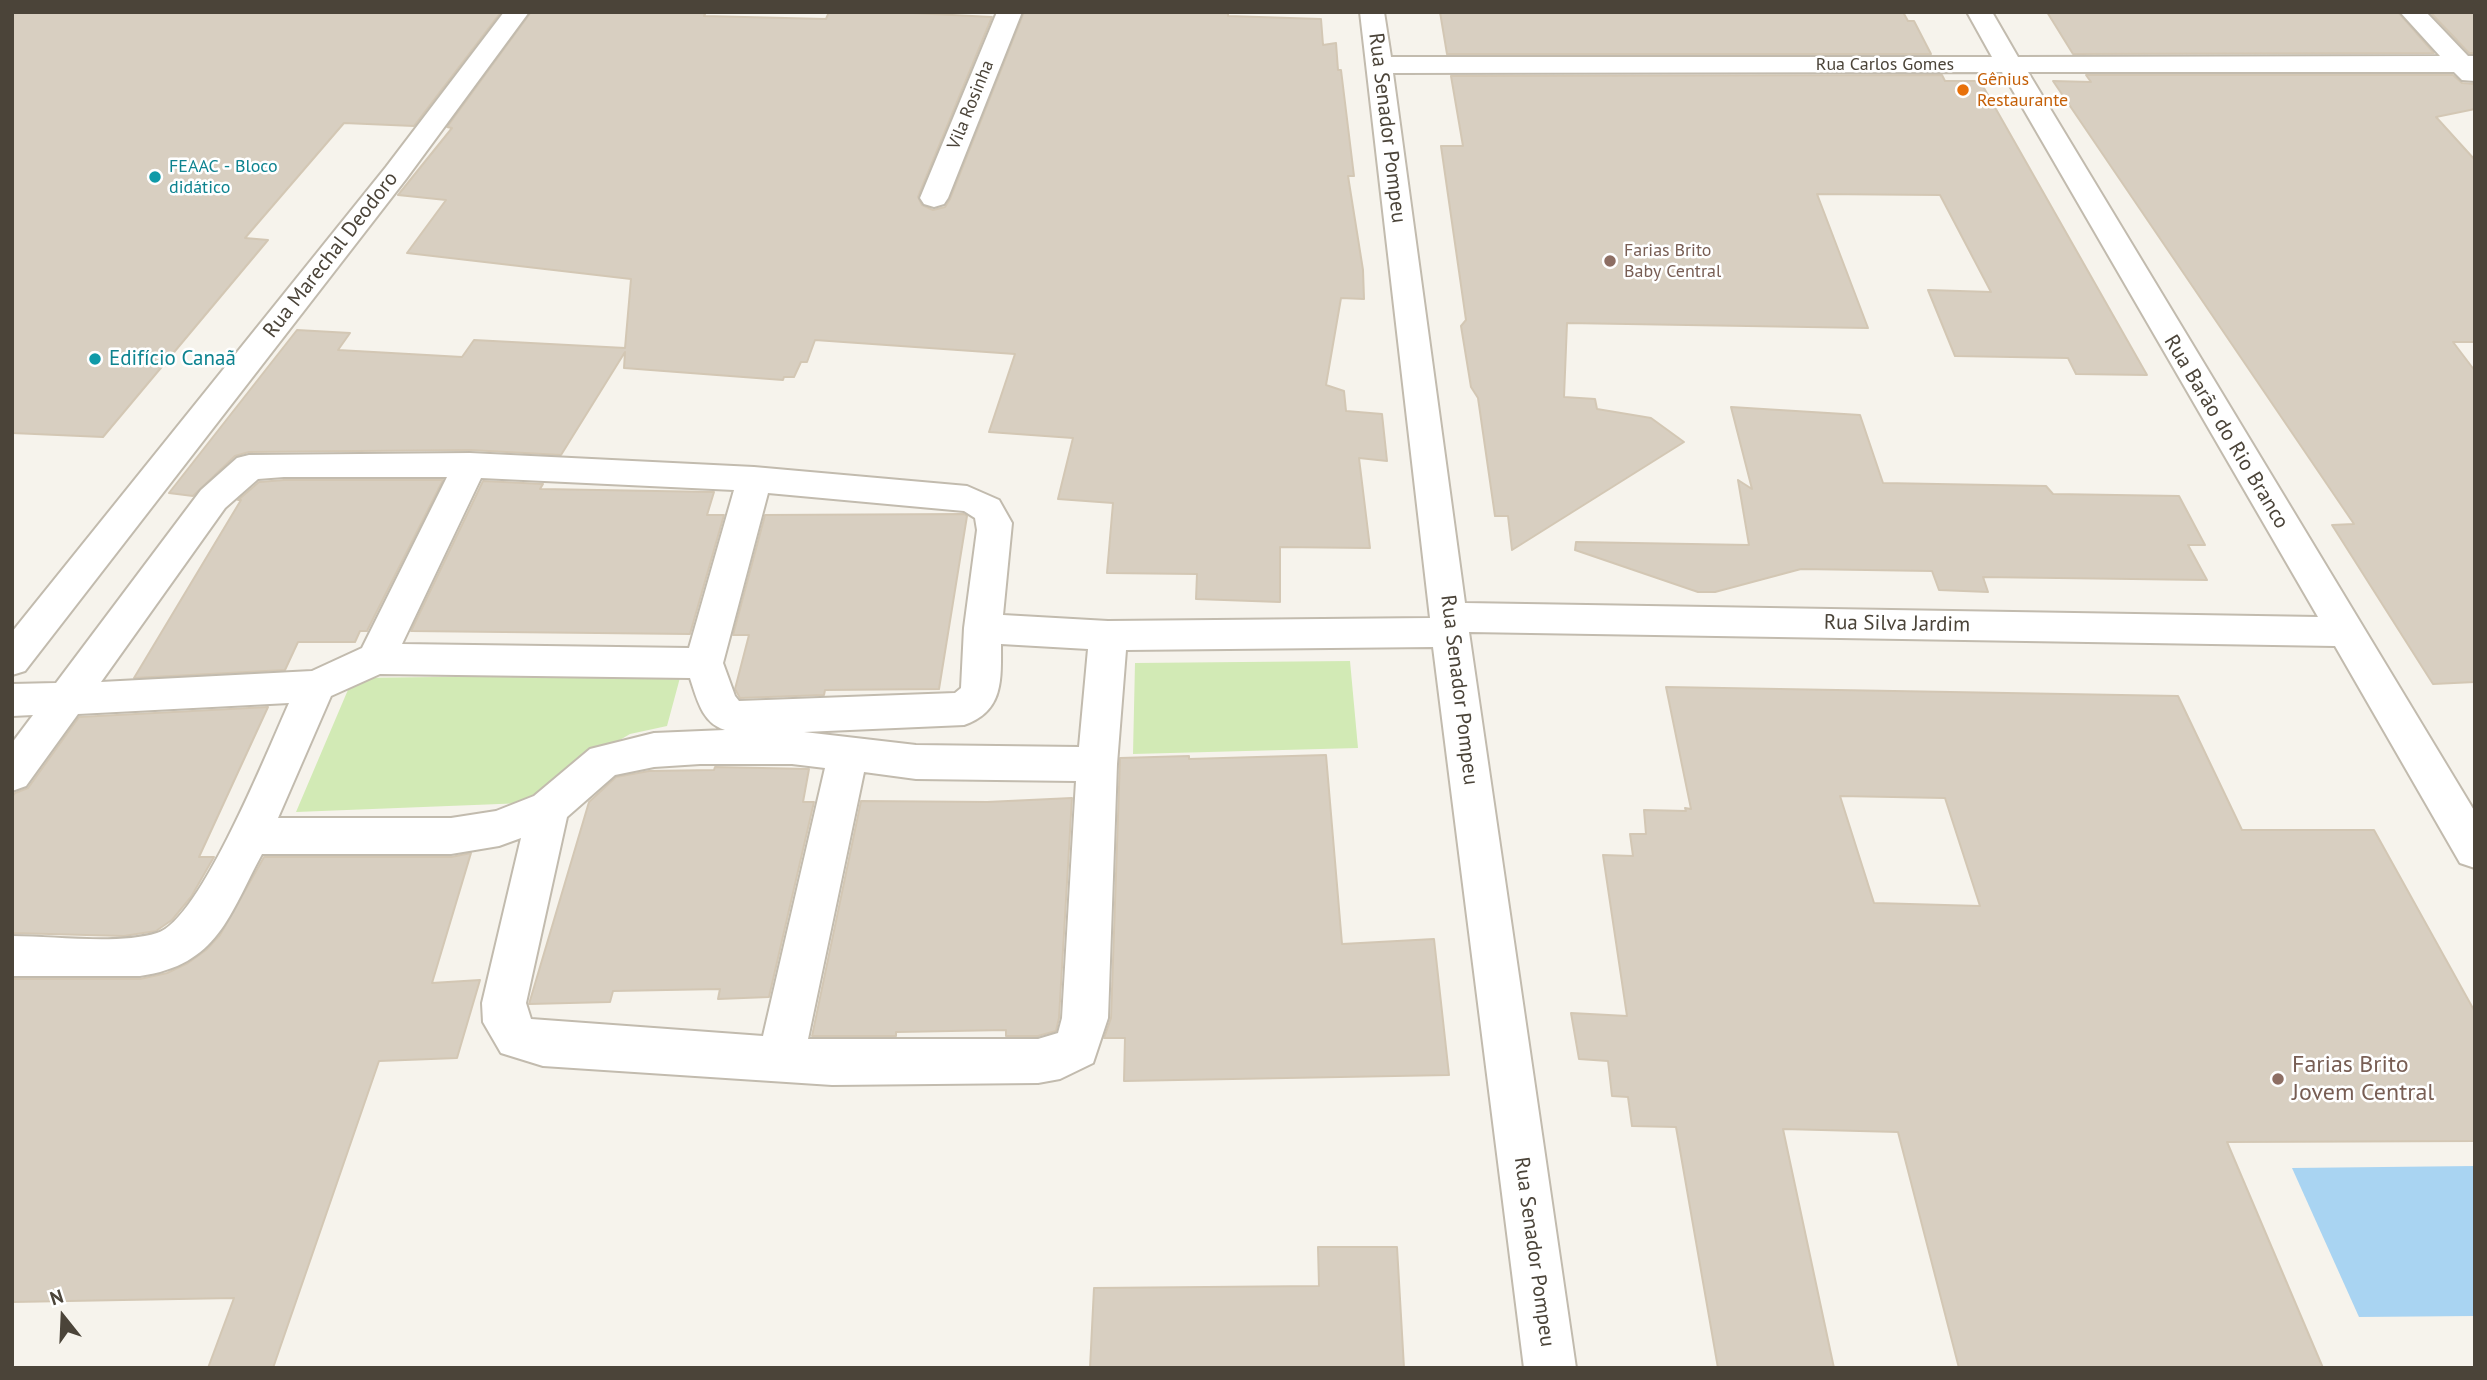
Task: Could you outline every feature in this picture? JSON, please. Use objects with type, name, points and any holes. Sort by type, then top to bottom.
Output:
[{"type":"street","name":"Rua Marechal Deodoro","points":[[12,660],[387,184],[517,12]]},
{"type":"street","name":"Vila Rosinha","points":[[934,198],[1010,12]]},
{"type":"street","name":"Rua Senador Pompeu","points":[[1372,12],[1549,1368]]},
{"type":"street","name":"Rua Barão do Rio Branco","points":[[1979,12],[2475,850]]},
{"type":"street","points":[[2412,12],[2470,69]]},
{"type":"street","name":"Rua Carlos Gomes","points":[[1379,65],[2010,65],[2470,69]]},
{"type":"street","points":[[12,774],[213,499],[249,467],[284,464],[470,465],[754,479],[967,499],[985,505],[994,517],[995,530],[983,628],[982,681],[978,696],[964,709],[754,718],[729,716],[718,704],[704,663],[754,479]]},
{"type":"street","points":[[376,659],[470,465]]},
{"type":"street","name":"Rua Silva Jardim","points":[[983,628],[1108,636],[1450,625],[2344,632]]},
{"type":"street","points":[[548,808],[504,1003],[506,1023],[517,1038],[543,1044],[832,1063],[1038,1061],[1060,1057],[1077,1046],[1085,1018],[1097,764],[1108,636]]},
{"type":"street","points":[[16,700],[316,686],[376,659],[704,663]]},
{"type":"street","points":[[12,956],[150,956],[173,949],[192,932],[204,915],[250,836],[316,686]]},
{"type":"street","points":[[250,836],[451,836],[499,828],[548,808],[604,761],[654,750],[792,747],[848,756],[915,762],[1097,764]]},
{"type":"street","points":[[780,1059],[848,756]]},
{"type":"green space","points":[[1350,661],[1358,748],[1133,754],[1135,663]]},
{"type":"green space","points":[[681,674],[667,726],[630,734],[586,760],[525,803],[296,812],[353,678]]},
{"type":"water","points":[[2475,1166],[2475,1316],[2359,1317],[2292,1168]]},
{"type":"building","points":[[12,12],[501,12],[414,126],[344,123],[245,238],[268,240],[103,437],[12,433]]},
{"type":"building","points":[[531,12],[706,12],[704,16],[826,19],[829,12],[893,12],[992,17],[918,197],[922,205],[933,210],[945,207],[950,199],[1024,12],[1228,12],[1228,16],[1321,19],[1323,45],[1336,43],[1338,70],[1341,70],[1354,176],[1348,176],[1363,270],[1364,299],[1341,298],[1326,385],[1344,391],[1346,411],[1382,414],[1387,461],[1359,458],[1370,548],[1280,547],[1280,602],[1196,599],[1197,574],[1107,573],[1113,503],[1058,499],[1073,438],[989,432],[1015,354],[815,340],[807,362],[801,362],[794,377],[784,377],[783,380],[624,368],[625,352],[561,455],[470,450],[249,452],[235,456],[193,496],[169,493],[297,330],[350,333],[338,350],[462,357],[474,340],[625,348],[631,279],[407,253],[446,200],[398,195],[452,128],[447,127]]},
{"type":"building","points":[[1440,12],[1903,12],[1908,21],[1914,21],[1931,54],[1447,54]]},
{"type":"building","points":[[2047,12],[2398,12],[2434,53],[2073,54]]},
{"type":"building","points":[[2430,12],[2475,12],[2475,53],[2469,53]]},
{"type":"building","points":[[1942,75],[1945,81],[1980,81],[2147,375],[2076,374],[2068,358],[1955,356],[1928,290],[1991,292],[1940,195],[1817,194],[1868,328],[1567,323],[1564,397],[1595,399],[1597,409],[1651,418],[1684,442],[1512,550],[1508,516],[1495,516],[1478,398],[1471,387],[1461,326],[1466,320],[1441,146],[1463,146],[1451,76]]},
{"type":"building","points":[[2086,75],[2453,75],[2462,83],[2475,84],[2475,109],[2436,117],[2475,160],[2475,342],[2453,342],[2475,371],[2475,682],[2433,684],[2332,525],[2354,524],[2053,81],[2091,82]]},
{"type":"building","points":[[1731,407],[1860,415],[1883,483],[2046,486],[2053,494],[2179,496],[2205,545],[2188,545],[2207,580],[1983,577],[1988,592],[1939,590],[1932,571],[1801,569],[1715,592],[1698,592],[1575,550],[1576,542],[1749,545],[1738,480],[1752,489]]},
{"type":"building","points":[[443,480],[367,631],[360,631],[355,642],[298,642],[285,670],[134,678],[241,500],[238,500],[259,482]]},
{"type":"building","points":[[483,481],[543,484],[540,489],[714,492],[707,515],[724,515],[690,634],[411,631]]},
{"type":"building","points":[[765,515],[967,516],[939,689],[825,690],[824,695],[740,698],[735,689],[749,635],[733,635]]},
{"type":"building","points":[[1666,687],[2178,696],[2242,830],[2374,830],[2475,1012],[2475,1141],[2227,1142],[2323,1368],[1959,1368],[1898,1132],[1783,1129],[1834,1368],[1718,1368],[1676,1127],[1632,1126],[1628,1097],[1612,1096],[1608,1061],[1579,1059],[1571,1013],[1627,1016],[1603,855],[1633,856],[1630,834],[1646,834],[1644,810],[1691,809]],"holes":[[[1840,796],[1945,798],[1980,906],[1874,903]]]},
{"type":"building","points":[[268,707],[199,857],[214,857],[191,897],[172,920],[156,931],[124,936],[12,933],[12,797],[28,788],[79,717]]},
{"type":"building","points":[[1326,755],[1342,944],[1434,939],[1449,1075],[1124,1081],[1125,1038],[1104,1038],[1111,1018],[1120,758]]},
{"type":"building","points":[[715,767],[809,769],[803,802],[814,802],[769,997],[718,999],[720,989],[613,991],[610,1002],[529,1004],[589,802],[616,777],[649,771],[714,770]]},
{"type":"building","points":[[1072,798],[1059,1018],[1056,1031],[1038,1036],[1006,1036],[1006,1030],[896,1032],[896,1036],[812,1036],[861,801],[987,802]]},
{"type":"building","points":[[471,853],[432,983],[480,980],[457,1058],[379,1061],[273,1368],[208,1368],[234,1298],[12,1302],[12,979],[140,979],[167,973],[188,963],[220,935],[264,857],[451,857]]},
{"type":"building","points":[[1318,1247],[1397,1247],[1404,1368],[1090,1368],[1094,1288],[1319,1286]]},
{"type":"place","name":"Gênius Restaurante","points":[[1963,90]]},
{"type":"place","name":"FEAAC - Bloco didático","points":[[155,177]]},
{"type":"place","name":"Farias Brito Baby Central","points":[[1610,261]]},
{"type":"place","name":"Edifício Canaã","points":[[95,359]]},
{"type":"place","name":"Farias Brito Jovem Central","points":[[2278,1079]]}]
